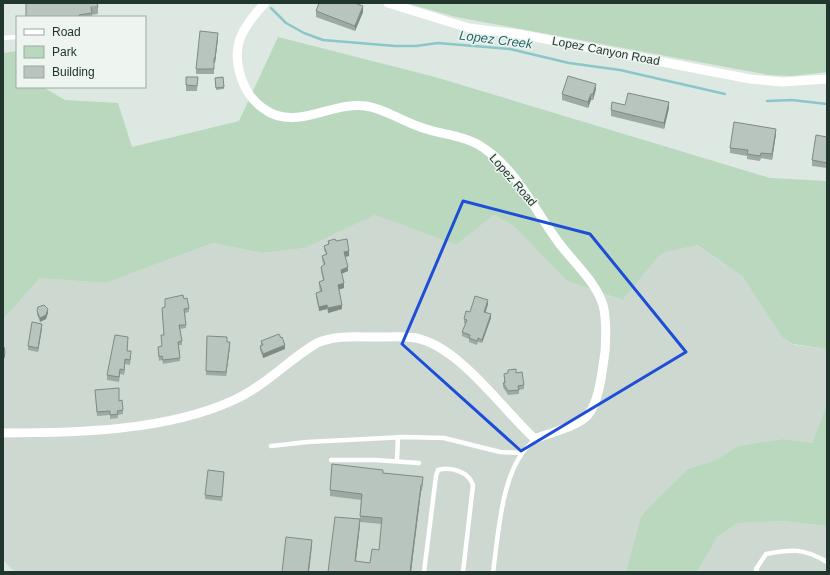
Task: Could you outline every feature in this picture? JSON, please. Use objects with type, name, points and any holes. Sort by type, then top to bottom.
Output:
[{"type":"street","name":"Lopez Road","points":[[265,3],[242,33],[237,47],[236,58],[243,84],[251,97],[263,109],[275,115],[288,118],[303,117],[356,105],[367,106],[377,108],[421,128],[466,140],[485,148],[504,166],[523,188],[556,239],[594,287],[603,305],[606,335],[602,378],[593,406],[587,416],[578,422],[535,439]]},
{"type":"street","name":"Lopez Canyon Road","points":[[388,3],[468,28],[519,34],[750,79],[782,82],[827,79]]},
{"type":"street","points":[[3,433],[138,426],[184,417],[235,400],[317,343],[330,338],[349,337],[416,338],[439,346],[484,386],[535,439]]},
{"type":"lane","points":[[3,38],[16,37]]},
{"type":"lane","points":[[271,446],[307,442],[398,437],[444,438],[500,452],[522,453]]},
{"type":"lane","points":[[397,461],[398,437]]},
{"type":"lane","points":[[493,572],[505,494],[522,453],[535,439]]},
{"type":"lane","points":[[332,460],[397,461],[419,463]]},
{"type":"lane","points":[[424,572],[436,476],[438,470],[444,469],[467,474],[471,478],[473,485],[462,572]]},
{"type":"lane","points":[[757,572],[756,569],[766,554],[789,549],[813,554],[827,562]]},
{"type":"highlighted area","points":[[463,201],[590,234],[686,352],[521,451],[402,344]]},
{"type":"shaded area","points":[[375,215],[456,245],[494,215],[514,226],[567,281],[621,300],[658,257],[666,252],[696,245],[742,276],[783,338],[794,345],[827,349],[827,404],[812,443],[782,439],[738,446],[716,460],[688,469],[646,510],[640,519],[626,572],[15,572],[3,560],[3,319],[40,278],[105,283],[213,243],[262,253],[305,248]]},
{"type":"shaded area","points":[[783,521],[827,526],[827,572],[697,572],[718,536],[738,523]]},
{"type":"green space","points":[[406,3],[827,3],[827,72],[792,76],[769,75],[456,17]]},
{"type":"green space","points":[[278,37],[435,77],[770,178],[827,181],[827,349],[793,344],[783,338],[742,276],[697,245],[666,252],[658,257],[622,300],[567,281],[514,226],[494,215],[456,245],[375,215],[305,248],[262,253],[213,243],[105,283],[40,278],[3,319],[3,53],[16,51],[16,88],[45,88],[65,100],[118,103],[132,147],[239,121]]},
{"type":"green space","points":[[827,404],[827,526],[783,521],[738,523],[718,536],[697,572],[626,572],[640,519],[646,510],[688,469],[716,460],[738,446],[782,439],[812,443]]},
{"type":"building","points":[[26,3],[97,3],[98,7],[91,7],[92,13],[79,16],[26,16]]},
{"type":"building","points":[[319,3],[355,3],[363,6],[355,26],[316,11]]},
{"type":"building","points":[[200,31],[218,33],[214,58],[214,69],[196,69]]},
{"type":"building","points":[[568,76],[596,84],[593,94],[591,94],[588,102],[562,94]]},
{"type":"building","points":[[186,77],[198,77],[197,86],[186,85]]},
{"type":"building","points":[[223,77],[224,87],[216,88],[215,78]]},
{"type":"building","points":[[628,93],[669,102],[664,123],[611,110],[612,102],[625,105]]},
{"type":"building","points":[[734,122],[776,129],[772,154],[761,153],[760,156],[747,154],[748,150],[730,148]]},
{"type":"building","points":[[816,135],[827,137],[827,163],[812,160]]},
{"type":"building","points":[[335,239],[336,241],[347,239],[349,251],[344,252],[348,267],[341,270],[344,283],[338,285],[342,305],[328,308],[327,305],[319,307],[316,293],[322,291],[319,282],[324,280],[321,267],[325,264],[322,256],[327,254],[324,246],[329,244],[328,241]]},
{"type":"building","points":[[183,295],[184,299],[187,298],[189,308],[184,309],[186,325],[179,325],[182,341],[178,342],[180,358],[163,360],[162,356],[159,357],[158,347],[162,346],[161,335],[164,335],[162,308],[165,307],[165,299]]},
{"type":"building","points":[[475,296],[488,300],[484,312],[491,314],[482,340],[478,338],[477,341],[469,338],[470,335],[462,332],[467,320],[464,319],[466,311],[470,312]]},
{"type":"building","points":[[44,305],[48,309],[46,315],[40,318],[37,311],[38,307]]},
{"type":"building","points":[[32,322],[42,324],[38,348],[28,346]]},
{"type":"building","points":[[279,334],[285,345],[263,354],[260,346],[263,345],[261,341]]},
{"type":"building","points":[[115,335],[128,337],[127,351],[131,351],[130,360],[125,359],[124,370],[120,369],[119,377],[107,375]]},
{"type":"building","points":[[207,336],[227,337],[227,342],[230,342],[226,372],[206,371]]},
{"type":"building","points":[[3,347],[5,353],[3,356]]},
{"type":"building","points":[[516,369],[516,373],[522,372],[524,385],[518,386],[519,390],[508,391],[503,383],[505,383],[504,374],[508,373],[508,370]]},
{"type":"building","points":[[119,388],[119,401],[122,400],[123,410],[117,411],[118,414],[110,415],[110,411],[97,412],[95,390]]},
{"type":"building","points":[[332,464],[383,470],[383,473],[423,477],[410,572],[328,572],[335,517],[360,519],[355,561],[370,563],[372,549],[379,550],[382,518],[360,516],[362,494],[330,490]]},
{"type":"building","points":[[208,470],[224,472],[222,497],[205,495]]},
{"type":"building","points":[[286,537],[312,540],[308,572],[282,572]]},
{"type":"waterway","name":"Lopez Creek","points":[[271,8],[286,23],[304,33],[323,40],[395,46],[416,46],[438,43],[510,49],[569,63],[620,70],[725,94]]},
{"type":"waterway","name":"Lopez Creek","points":[[767,101],[792,100],[827,104]]}]
